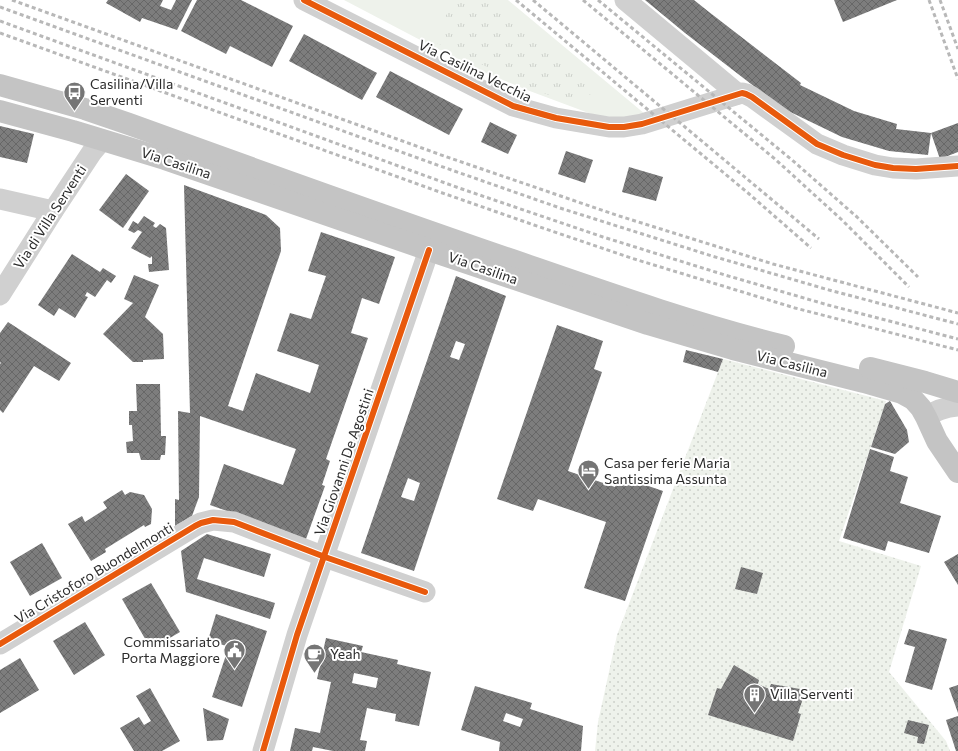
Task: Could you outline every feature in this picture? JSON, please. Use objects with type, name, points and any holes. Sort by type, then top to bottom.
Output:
[{"type":"main road","name":"Via Casilina","points":[[0,85],[123,122],[478,248],[710,326],[958,392]]},
{"type":"main road","name":"Via Casilina","points":[[0,111],[165,159],[648,324],[733,349],[907,394],[920,408],[937,441],[958,472]]},
{"type":"street","name":"Via Casilina Vecchia","points":[[304,0],[514,106],[556,118],[609,127],[624,127],[642,124],[737,94]]},
{"type":"street","points":[[625,0],[737,94],[742,93],[748,95],[817,144],[843,155],[884,167],[916,169],[958,166]]},
{"type":"street","name":"Via di Villa Serventi","points":[[0,295],[53,211],[92,152],[102,140]]},
{"type":"street","points":[[0,199],[53,211]]},
{"type":"street","name":"Via Giovanni De Agostini","points":[[263,751],[297,635],[429,250]]},
{"type":"street","points":[[926,418],[941,408],[958,406]]},
{"type":"street","name":"Via Cristoforo Buondelmonti","points":[[0,644],[201,523],[213,520],[234,522],[324,557]]},
{"type":"street","points":[[324,557],[425,592]]},
{"type":"green space","points":[[344,0],[508,0],[645,114],[627,119],[594,115],[527,90],[484,72]]},
{"type":"green space","points":[[454,0],[490,0],[597,83],[587,100],[569,103],[531,88],[433,41]]},
{"type":"green space","points":[[723,359],[886,401],[839,541],[921,566],[889,672],[946,741],[950,751],[595,751],[598,722],[617,635]]},
{"type":"building","points":[[108,0],[163,0],[160,6],[171,10],[176,0],[192,0],[177,30],[142,18],[140,22],[106,3]]},
{"type":"building","points":[[197,0],[241,0],[293,26],[272,67],[230,46],[226,54],[181,31]]},
{"type":"building","points":[[645,0],[694,0],[801,83],[800,85],[854,111],[897,124],[896,129],[931,133],[928,155],[889,151],[842,137],[782,108]]},
{"type":"building","points":[[834,0],[897,0],[843,22]]},
{"type":"building","points":[[304,34],[377,73],[362,100],[289,61]]},
{"type":"building","points":[[390,71],[463,109],[449,135],[376,97]]},
{"type":"building","points":[[490,122],[517,135],[508,154],[481,142]]},
{"type":"building","points":[[958,123],[958,152],[940,159],[931,133]]},
{"type":"building","points":[[0,126],[34,134],[27,163],[0,157]]},
{"type":"building","points":[[566,151],[593,160],[585,183],[558,174]]},
{"type":"building","points":[[629,167],[663,177],[656,201],[622,192]]},
{"type":"building","points":[[126,174],[149,191],[123,228],[99,210]]},
{"type":"building","points":[[184,185],[266,215],[280,228],[281,251],[228,406],[243,411],[256,373],[310,393],[319,365],[277,351],[290,313],[311,319],[326,276],[308,271],[321,232],[395,257],[379,304],[362,298],[351,333],[368,338],[326,459],[330,461],[322,485],[325,486],[306,539],[210,505],[224,464],[283,485],[296,449],[200,416],[199,497],[192,516],[175,526],[175,499],[179,500],[178,411],[190,413]]},
{"type":"building","points":[[144,216],[155,223],[153,226],[156,228],[160,224],[166,228],[169,270],[149,272],[148,264],[152,264],[152,256],[150,258],[131,248],[142,232],[138,230],[134,233],[128,230],[133,221],[138,224]]},
{"type":"building","points":[[72,254],[100,272],[103,268],[116,276],[111,283],[107,280],[95,297],[87,292],[85,296],[88,297],[75,318],[59,308],[54,316],[38,305]]},
{"type":"building","points":[[134,275],[159,285],[145,317],[163,334],[164,359],[133,362],[103,334],[133,303],[124,299]]},
{"type":"building","points":[[456,276],[506,296],[414,571],[361,553]],"holes":[[[456,341],[465,344],[459,360],[450,357]],[[408,478],[420,483],[414,501],[401,497]]]},
{"type":"building","points":[[8,322],[71,363],[59,381],[34,366],[3,413],[0,410],[0,333]]},
{"type":"building","points":[[557,325],[603,341],[594,369],[602,372],[568,471],[615,487],[619,476],[663,491],[625,601],[584,588],[606,522],[538,499],[533,511],[497,499]]},
{"type":"building","points":[[686,350],[723,359],[718,372],[683,362]]},
{"type":"building","points":[[136,384],[160,384],[161,436],[166,436],[165,455],[161,455],[160,460],[141,460],[139,453],[127,453],[126,442],[133,441],[132,425],[129,425],[129,411],[137,411]]},
{"type":"building","points":[[890,401],[907,430],[909,442],[895,454],[871,447],[885,404]]},
{"type":"building","points":[[870,449],[894,457],[890,471],[908,477],[900,503],[941,516],[929,553],[888,541],[885,551],[843,538]]},
{"type":"building","points":[[122,490],[125,495],[130,492],[144,495],[152,509],[151,524],[145,527],[144,525],[105,549],[106,552],[91,561],[68,524],[82,516],[85,522],[107,508],[103,502]]},
{"type":"building","points":[[207,534],[271,554],[264,577],[204,558],[197,579],[275,603],[270,619],[186,592],[181,551]]},
{"type":"building","points":[[42,543],[62,578],[30,596],[10,562]]},
{"type":"building","points":[[958,554],[958,585],[944,562]]},
{"type":"building","points":[[741,567],[763,573],[757,594],[735,589]]},
{"type":"building","points":[[151,583],[180,632],[151,649],[122,599]]},
{"type":"building","points":[[216,614],[267,631],[242,707],[212,697],[226,655],[232,659],[235,649],[208,640]]},
{"type":"building","points":[[85,622],[105,655],[74,675],[53,641]]},
{"type":"building","points":[[909,629],[947,639],[932,690],[905,682],[915,647],[904,644]]},
{"type":"building","points":[[326,638],[363,646],[361,652],[398,660],[397,664],[431,672],[419,726],[395,721],[396,714],[367,708],[360,740],[367,741],[365,751],[333,751],[313,747],[312,751],[290,751],[295,728],[320,733],[331,682],[317,679]],"holes":[[[354,673],[378,678],[376,688],[352,683]]]},
{"type":"building","points":[[20,658],[39,690],[0,713],[0,670]]},
{"type":"building","points":[[734,665],[759,680],[758,684],[769,689],[771,684],[806,690],[798,713],[801,714],[793,741],[708,715],[717,688],[721,689]]},
{"type":"building","points":[[958,685],[958,713],[949,688]]},
{"type":"building","points":[[475,686],[532,703],[530,709],[583,726],[581,751],[499,751],[500,742],[461,730]],"holes":[[[506,713],[523,719],[520,727],[503,721]]]},
{"type":"building","points":[[150,688],[180,741],[162,751],[134,751],[120,728],[139,717],[144,725],[151,721],[136,696]]},
{"type":"building","points":[[203,708],[229,719],[223,740],[207,741]]},
{"type":"building","points":[[958,716],[958,751],[956,751],[946,720]]},
{"type":"building","points":[[908,720],[929,725],[924,744],[917,743],[918,737],[904,733]]},
{"type":"railway","points":[[12,0],[444,156],[616,215],[773,264],[958,313]]},
{"type":"railway","points":[[516,0],[748,193],[811,248]]},
{"type":"railway","points":[[533,0],[819,239]]},
{"type":"railway","points":[[583,0],[775,159],[842,220],[909,287]]},
{"type":"railway","points":[[598,0],[792,160],[857,217],[918,277]]},
{"type":"railway","points":[[929,0],[958,79]]},
{"type":"railway","points":[[940,0],[958,49]]},
{"type":"railway","points":[[0,7],[560,208],[712,256],[829,290],[958,324]]},
{"type":"railway","points":[[0,21],[459,188],[603,237],[828,305],[958,339]]},
{"type":"railway","points":[[0,33],[434,190],[631,258],[795,308],[958,350]]},
{"type":"cycle path","points":[[304,0],[513,106],[556,118],[609,127],[624,127],[642,124],[742,93],[752,97],[817,144],[843,155],[875,165],[893,168],[916,169],[958,166]]},
{"type":"cycle path","points":[[263,751],[297,635],[429,250]]},
{"type":"cycle path","points":[[0,644],[195,526],[213,520],[234,522],[325,557],[425,592]]},
{"type":"place","name":"Casilina/Villa Serventi","points":[[75,112]]},
{"type":"place","name":"Casa per ferie Maria Santissima Assunta","points":[[588,490]]},
{"type":"place","name":"Commissariato Porta Maggiore","points":[[235,670]]},
{"type":"place","name":"Yeah","points":[[315,674]]},
{"type":"place","name":"Villa Serventi","points":[[755,714]]}]
